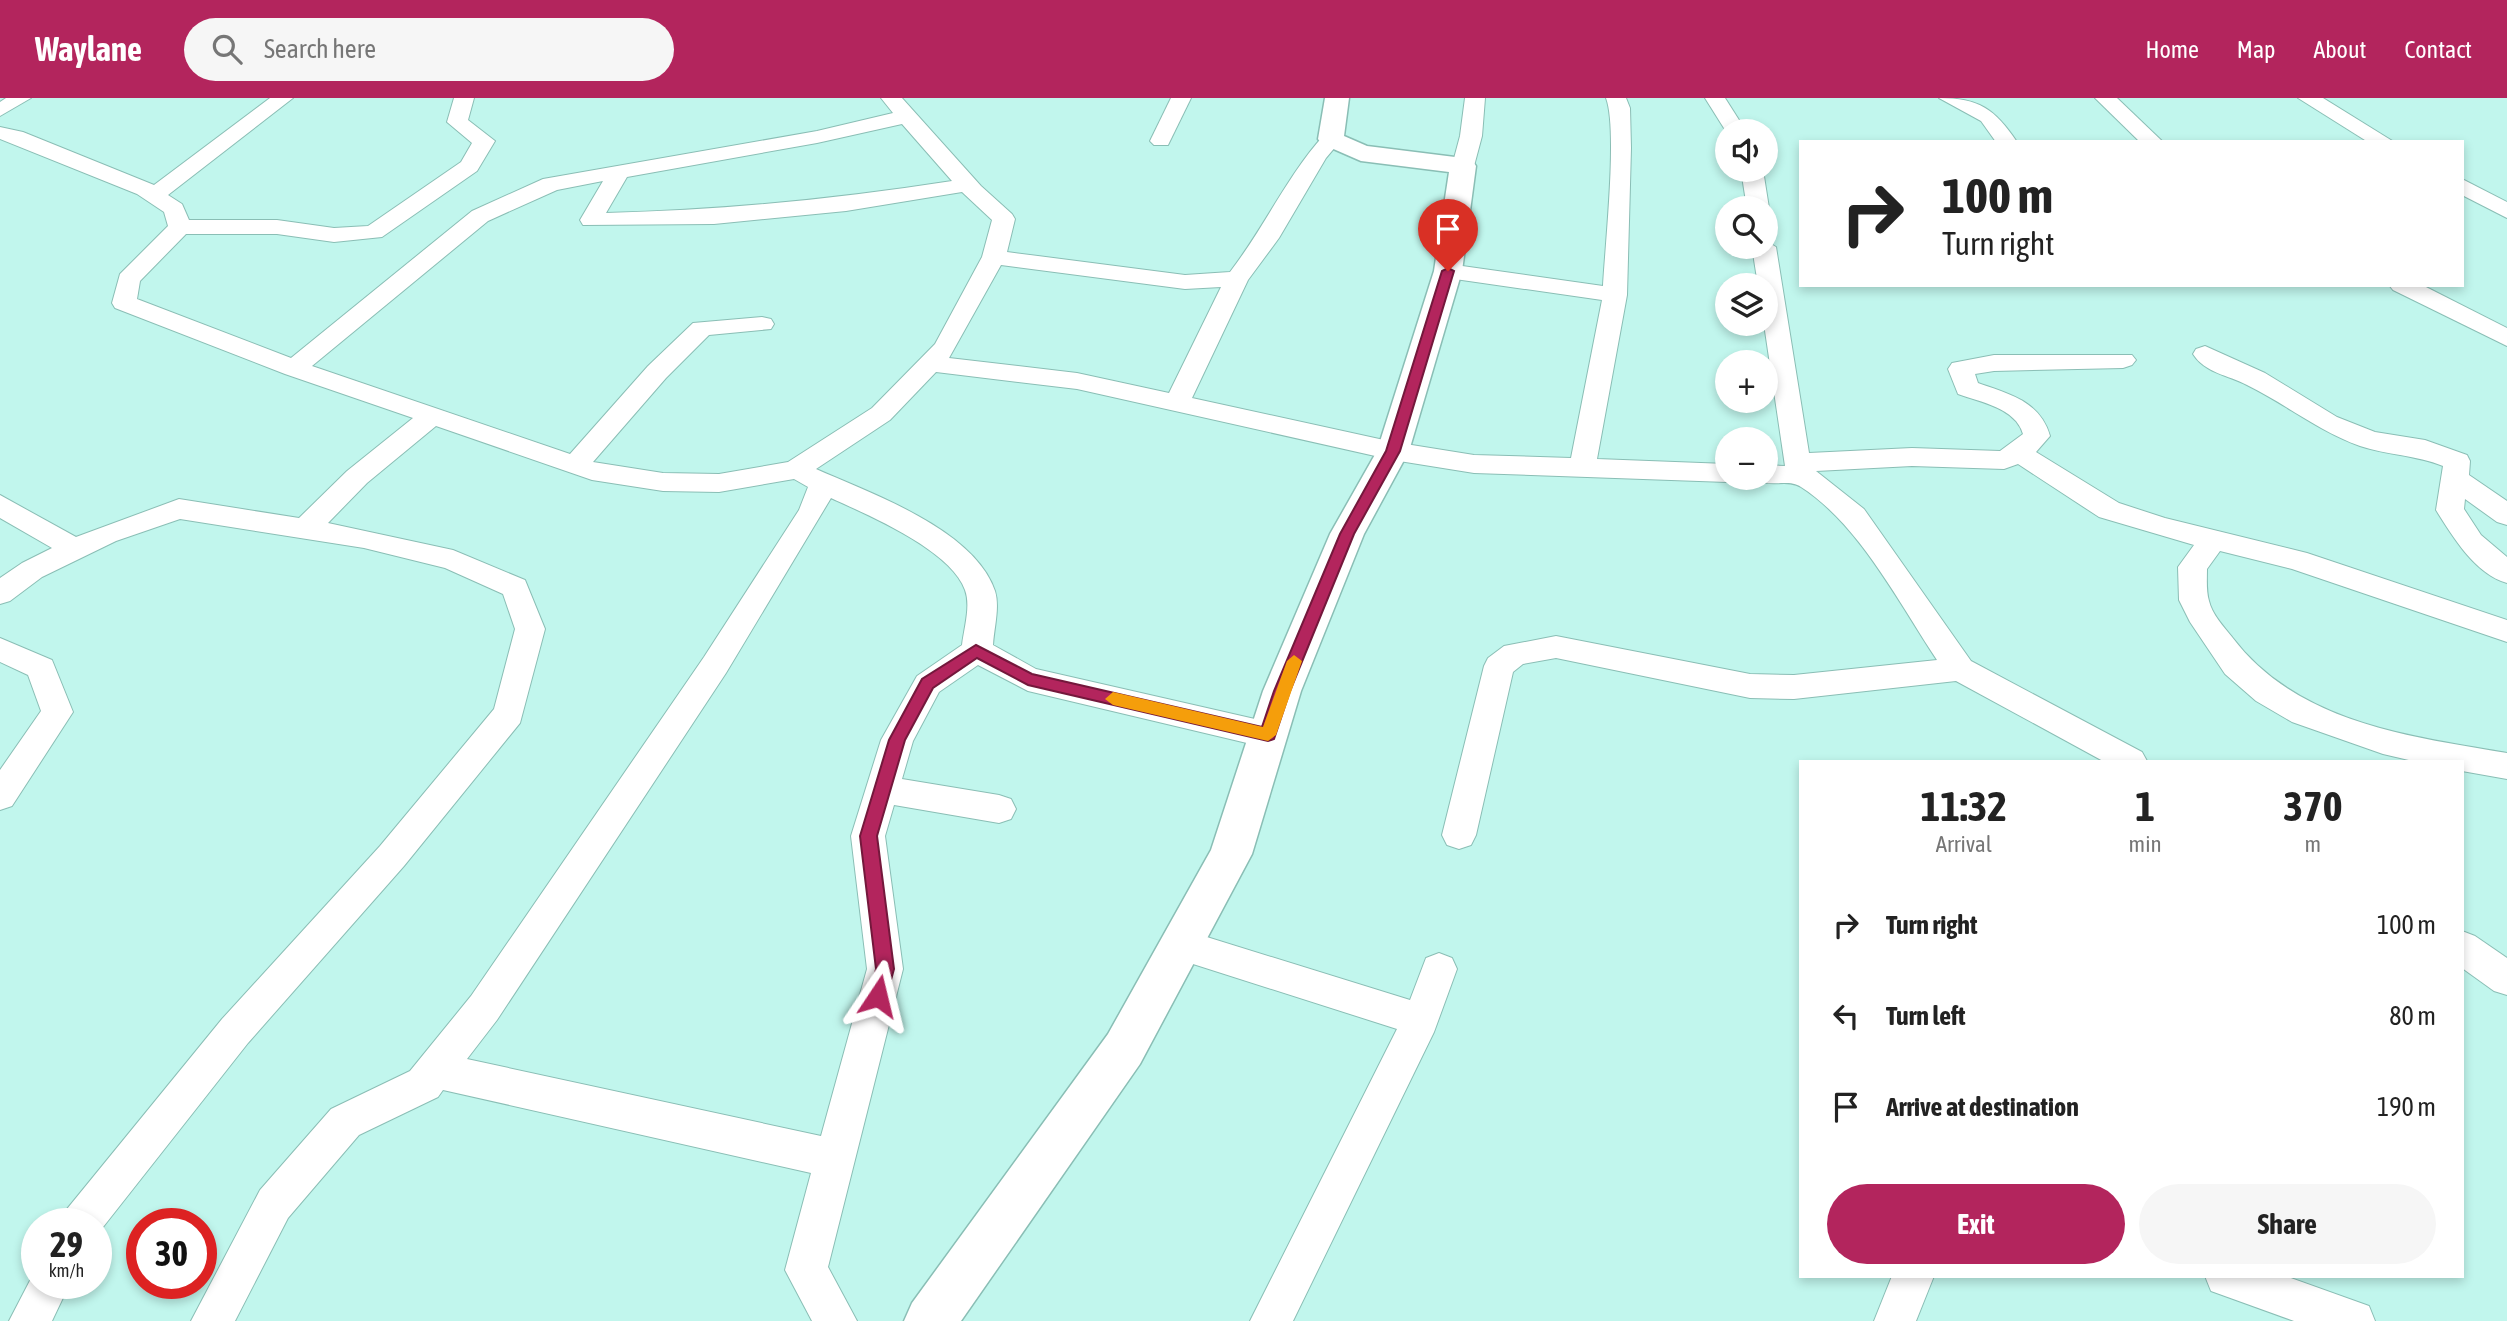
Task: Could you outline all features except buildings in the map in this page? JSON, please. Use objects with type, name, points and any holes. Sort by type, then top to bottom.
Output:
[{"type":"street","points":[[0,110],[21,98]]},
{"type":"street","points":[[154,195],[283,98]]},
{"type":"street","points":[[464,98],[457,122],[484,141],[469,166],[374,232],[334,235],[277,227],[180,227],[128,279],[124,303],[294,368],[575,466],[663,482],[705,483],[809,477],[902,520],[960,559],[980,591],[976,650]]},
{"type":"street","points":[[1161,141],[1181,98]]},
{"type":"street","points":[[1177,402],[1237,279],[1268,238],[1317,155],[1331,139],[1338,98]]},
{"type":"street","points":[[930,1321],[1124,1049],[1231,854],[1282,691],[1347,534],[1393,451],[1448,271],[1475,98]]},
{"type":"street","points":[[1583,469],[1615,295],[1620,148],[1620,108],[1616,98]]},
{"type":"street","points":[[1716,98],[1729,119]]},
{"type":"street","points":[[1949,98],[1988,117],[2005,140]]},
{"type":"street","points":[[2105,98],[2151,140]]},
{"type":"street","points":[[2308,98],[2381,140]]},
{"type":"street","points":[[294,368],[480,216],[551,184],[817,137],[899,107],[967,185],[1004,219],[994,257],[945,348],[881,414],[809,477]]},
{"type":"street","points":[[0,133],[16,136],[154,195],[174,209],[180,227]]},
{"type":"street","points":[[1331,139],[1361,153],[1463,166]]},
{"type":"street","points":[[620,171],[591,220],[727,216],[846,204],[967,185]]},
{"type":"street","points":[[2464,187],[2507,211]]},
{"type":"street","points":[[994,257],[1185,282],[1237,279]]},
{"type":"street","points":[[1766,259],[1801,469],[1854,516],[1960,669],[2129,760]]},
{"type":"street","points":[[1448,271],[1615,295]]},
{"type":"street","points":[[2406,287],[2445,304],[2507,338]]},
{"type":"street","points":[[575,466],[657,372],[702,328],[762,324]]},
{"type":"street","points":[[2205,354],[2215,363],[2256,379],[2328,423],[2370,440],[2425,449],[2457,461],[2450,510],[2471,542],[2507,573]]},
{"type":"street","points":[[1778,472],[1912,457],[2004,460],[2019,453],[2037,436],[2035,422],[2025,412],[1967,388],[1961,369],[1994,363],[2123,359]]},
{"type":"street","points":[[930,364],[1077,381],[1393,451],[1474,464],[1715,473]]},
{"type":"street","points":[[304,528],[357,477],[431,417]]},
{"type":"street","points":[[2019,453],[2109,510],[2160,527],[2215,538],[2297,560],[2507,631]]},
{"type":"street","points":[[212,1321],[274,1203],[345,1122],[424,1084],[484,1008],[715,665],[812,511],[809,477]]},
{"type":"street","points":[[2456,480],[2507,515]]},
{"type":"street","points":[[0,505],[75,549]]},
{"type":"street","points":[[0,593],[32,570],[106,534],[179,509],[364,538],[453,559],[516,587],[530,629],[509,714],[392,856],[235,1031],[93,1208]]},
{"type":"street","points":[[2215,538],[2192,567],[2194,604],[2226,658],[2267,692],[2305,716],[2398,746],[2507,766]]},
{"type":"street","points":[[1459,835],[1499,666],[1515,654],[1556,648],[1750,686],[1794,687],[1960,669]]},
{"type":"street","points":[[0,649],[41,668],[57,712],[0,796]]},
{"type":"street","points":[[976,650],[1028,679],[1268,735]]},
{"type":"street","points":[[836,1321],[806,1270],[885,969],[868,836],[897,740],[928,684],[976,650]]},
{"type":"street","points":[[882,789],[999,809]]},
{"type":"street","points":[[1181,945],[1420,1020]]},
{"type":"street","points":[[2464,948],[2507,979]]},
{"type":"street","points":[[1272,1321],[1420,1020],[1439,969]]},
{"type":"street","points":[[435,1070],[836,1158]]},
{"type":"street","points":[[1895,1321],[1912,1278]]},
{"type":"street","points":[[2232,1278],[2354,1321]]},
{"type":"street","points":[[30,1321],[41,1299]]},
{"type":"slow traffic","points":[[1113,699],[1268,735],[1294,661]]},
{"type":"route","points":[[878,996],[885,969],[868,836],[897,740],[928,684],[976,650],[1028,679],[1268,735],[1282,691],[1347,534],[1393,451],[1448,271]]}]
